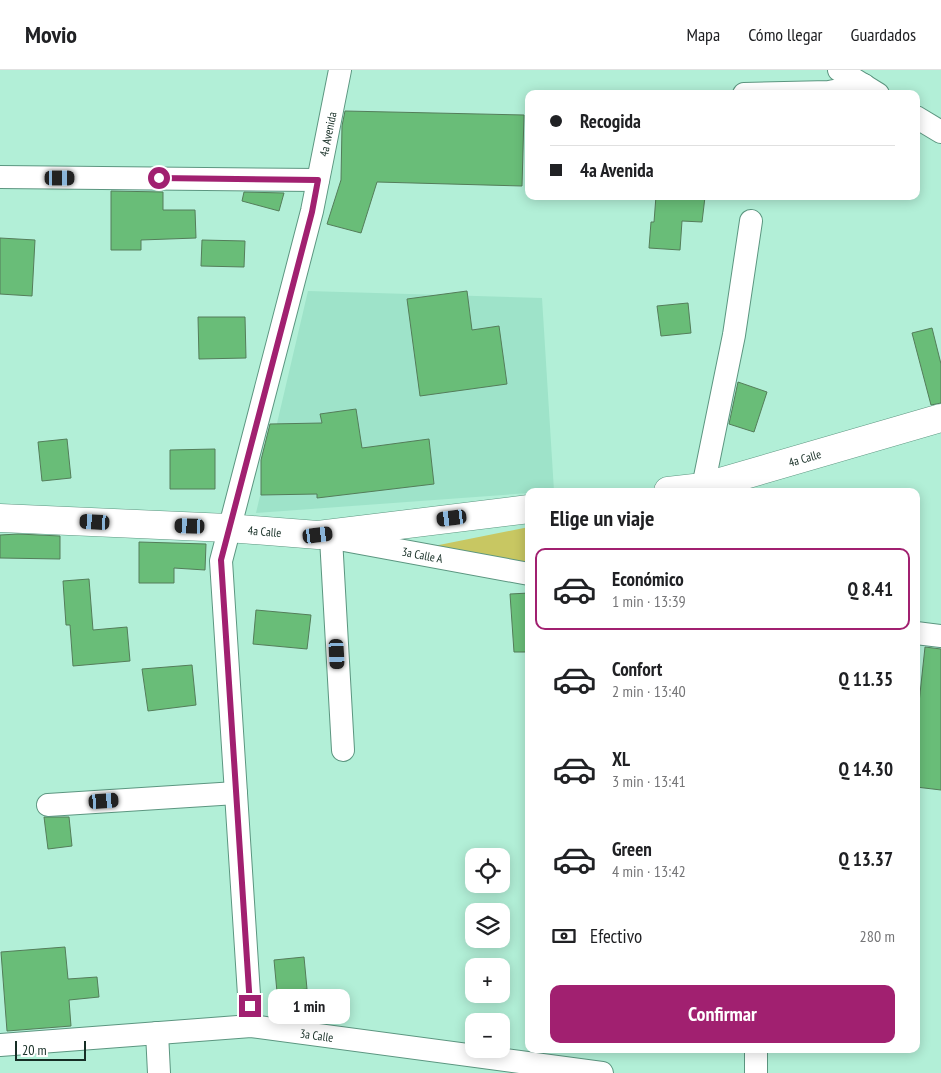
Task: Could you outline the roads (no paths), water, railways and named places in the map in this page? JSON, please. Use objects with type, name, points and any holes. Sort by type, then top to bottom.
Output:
[{"type":"street","name":"4a Avenida","points":[[251,1026],[221,560],[312,212],[340,70]]},
{"type":"street","points":[[839,70],[871,89]]},
{"type":"street","points":[[857,90],[871,89]]},
{"type":"street","points":[[920,119],[941,132]]},
{"type":"street","points":[[0,178],[318,180]]},
{"type":"street","points":[[703,487],[734,335],[751,221]]},
{"type":"street","name":"4a Calle","points":[[694,488],[941,418]]},
{"type":"street","name":"4a Calle","points":[[0,518],[228,528],[324,536],[525,510]]},
{"type":"street","points":[[324,536],[343,750]]},
{"type":"street","name":"3a Calle A","points":[[324,536],[525,573]]},
{"type":"street","points":[[920,633],[941,636]]},
{"type":"street","points":[[48,805],[236,792]]},
{"type":"street","name":"3a Calle","points":[[0,1045],[251,1026],[445,1063],[602,1073]]},
{"type":"street","points":[[157,1033],[159,1073]]},
{"type":"street","points":[[756,1053],[756,1073]]}]
